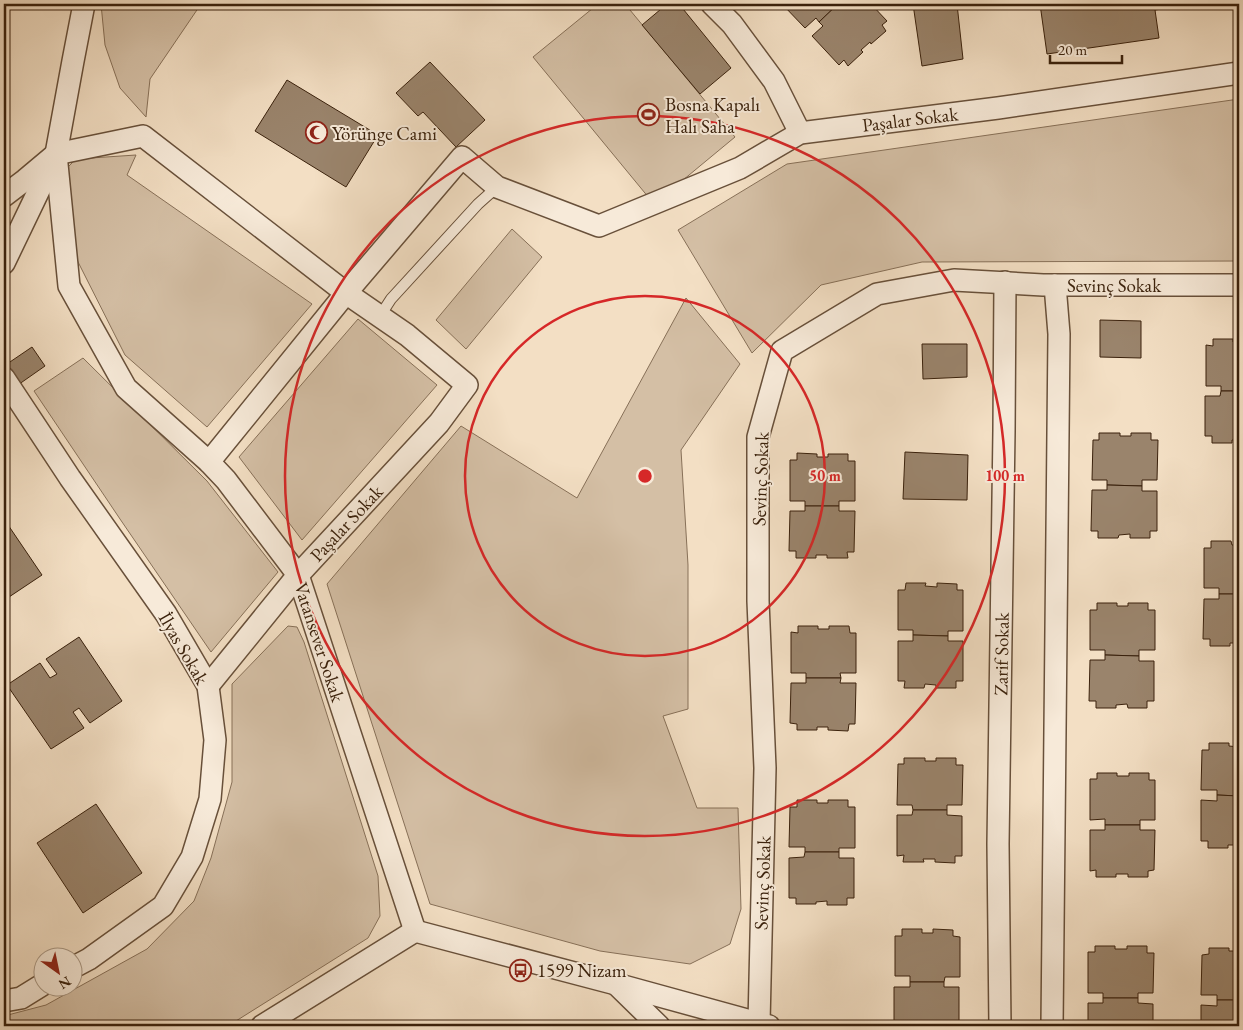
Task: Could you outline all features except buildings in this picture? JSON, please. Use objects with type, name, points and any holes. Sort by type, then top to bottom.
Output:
[{"type":"street","points":[[4,262],[56,154],[84,4]]},
{"type":"street","points":[[712,4],[732,24],[774,81],[800,133]]},
{"type":"street","name":"Paşalar Sokak","points":[[497,187],[599,226],[740,168],[800,133],[998,108],[1239,73]]},
{"type":"street","points":[[4,196],[56,154],[143,136],[346,293],[380,316]]},
{"type":"street","name":"Vatansever Sokak","points":[[56,154],[69,286],[126,388],[209,462],[226,480],[298,575],[414,931]]},
{"type":"street","points":[[209,462],[346,293],[462,157],[497,187]]},
{"type":"street","name":"Sevinç Sokak","points":[[761,1025],[765,768],[758,601],[758,437],[782,350],[877,294],[954,280],[1055,285],[1239,285]]},
{"type":"street","name":"Zarif Sokak","points":[[1000,1026],[998,844],[1004,431],[1004,282]]},
{"type":"street","points":[[1052,1026],[1059,334],[1055,285]]},
{"type":"street","name":"Paşalar Sokak","points":[[208,686],[298,575],[440,423],[467,385],[407,335],[380,316]]},
{"type":"street","name":"İlyas Sokak","points":[[4,378],[70,478],[166,614],[208,686],[215,740],[210,799],[192,857],[163,906],[82,963]]},
{"type":"street","points":[[262,1026],[414,931],[616,984],[761,1025]]},
{"type":"street","points":[[616,984],[659,1026]]},
{"type":"street","points":[[4,1000],[21,998],[32,991]]},
{"type":"lane","points":[[380,316],[392,299],[478,204],[497,187]]},
{"type":"shaded area","points":[[101,4],[201,4],[150,79],[146,117],[120,88],[105,45]]},
{"type":"shaded area","name":"Bosna Kapalı Halı Saha","points":[[598,4],[625,4],[735,137],[654,204],[533,57]]},
{"type":"shaded area","points":[[1239,99],[1239,261],[922,262],[821,285],[752,353],[678,230],[787,164]]},
{"type":"shaded area","points":[[136,155],[127,175],[312,304],[207,427],[125,355],[73,252],[64,171],[76,159]]},
{"type":"shaded area","points":[[512,229],[542,257],[466,349],[436,320]]},
{"type":"shaded area","points":[[686,298],[740,364],[681,450],[688,565],[688,709],[663,716],[697,808],[738,808],[741,909],[730,944],[690,964],[600,951],[430,904],[327,584],[461,426],[577,498]]},
{"type":"shaded area","points":[[358,319],[437,385],[302,540],[239,457]]},
{"type":"shaded area","points":[[83,358],[207,481],[278,572],[211,652],[34,391]]},
{"type":"shaded area","points":[[288,626],[297,627],[304,642],[378,876],[380,916],[368,938],[228,1026],[4,1026],[4,1016],[46,1005],[59,998],[82,998],[82,985],[147,949],[194,901],[211,858],[232,782],[232,684]]},
{"type":"place","name":"Bosna Kapalı Halı Saha","points":[[649,115]]},
{"type":"place","name":"Yörünge Cami","points":[[316,133]]},
{"type":"place","name":"1599 Nizam","points":[[521,970]]}]
